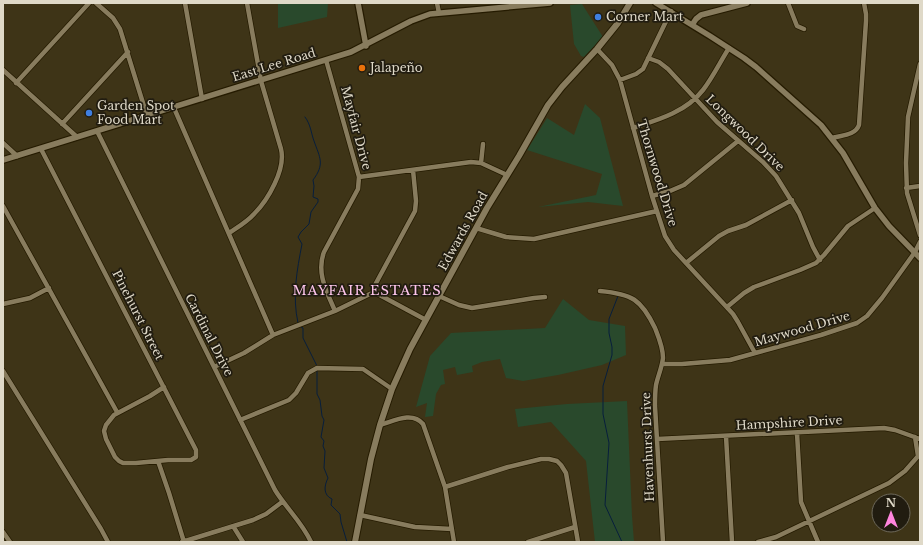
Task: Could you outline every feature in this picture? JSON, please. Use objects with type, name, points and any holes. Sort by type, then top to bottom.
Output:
[{"type":"main road","name":"Edwards Road","points":[[355,542],[371,459],[380,425],[392,389],[410,349],[476,228],[555,96],[618,23],[630,3]]},
{"type":"street","points":[[16,83],[89,3]]},
{"type":"street","points":[[96,3],[118,25],[128,52],[147,116]]},
{"type":"street","points":[[185,3],[202,99]]},
{"type":"street","points":[[229,233],[248,220],[262,206],[275,182],[282,161],[281,149],[261,81],[247,3]]},
{"type":"street","points":[[358,3],[366,46]]},
{"type":"street","points":[[437,3],[439,13]]},
{"type":"street","name":"East Lee Road","points":[[3,160],[326,60],[366,46],[411,21],[439,13],[550,3]]},
{"type":"street","points":[[656,3],[729,48],[756,67],[821,125],[843,153],[875,208],[889,226],[920,258]]},
{"type":"street","points":[[692,25],[701,15],[747,3]]},
{"type":"street","points":[[788,3],[797,26],[804,29]]},
{"type":"street","points":[[832,138],[852,133],[857,130],[859,126],[866,21],[864,3]]},
{"type":"street","points":[[620,80],[639,73],[645,66],[671,11]]},
{"type":"street","points":[[632,128],[668,116],[695,98],[702,91],[729,48]]},
{"type":"street","name":"Thornwood Drive","points":[[597,49],[612,65],[620,80],[656,211],[669,243],[727,307],[738,322],[755,353]]},
{"type":"street","points":[[62,124],[128,52]]},
{"type":"street","name":"Longwood Drive","points":[[648,58],[659,62],[668,68],[717,122],[772,171],[792,200],[805,225],[813,247],[820,260]]},
{"type":"street","name":"Mayfair Drive","points":[[326,60],[359,177],[358,189],[324,252],[322,260],[322,280],[335,311]]},
{"type":"street","points":[[920,64],[908,117],[906,155],[906,188],[920,235]]},
{"type":"street","points":[[3,70],[77,137]]},
{"type":"street","points":[[174,108],[273,335]]},
{"type":"street","name":"Cardinal Drive","points":[[97,131],[282,502],[303,526],[311,542]]},
{"type":"street","points":[[652,196],[684,185],[738,141]]},
{"type":"street","points":[[3,143],[17,156]]},
{"type":"street","points":[[481,163],[483,144]]},
{"type":"street","name":"Pinehurst Street","points":[[41,149],[196,447],[197,454],[195,458],[190,460],[158,461]]},
{"type":"street","points":[[359,177],[471,162],[481,163],[507,176]]},
{"type":"street","points":[[214,366],[244,353],[273,335],[335,311],[374,292],[376,285],[415,211],[416,201],[413,170]]},
{"type":"street","points":[[906,188],[920,186]]},
{"type":"street","points":[[686,263],[719,236],[728,231],[746,225],[792,200]]},
{"type":"street","points":[[3,206],[117,412]]},
{"type":"street","points":[[727,307],[754,287],[805,268],[820,260],[848,226],[875,208]]},
{"type":"street","points":[[476,228],[506,237],[534,239],[656,211]]},
{"type":"street","name":"Maywood Drive","points":[[662,364],[721,361],[736,358],[828,333],[860,322],[882,298],[915,252],[920,242]]},
{"type":"street","points":[[3,304],[30,298],[49,288]]},
{"type":"street","name":"Havenhurst Drive","points":[[600,291],[625,294],[635,300],[642,307],[661,342],[663,353],[662,364],[655,396],[663,542]]},
{"type":"street","points":[[374,292],[426,320]]},
{"type":"street","points":[[439,296],[459,305],[472,308],[545,297]]},
{"type":"street","points":[[240,420],[289,400],[296,393],[308,373],[317,368],[363,369],[392,389]]},
{"type":"street","points":[[3,371],[108,542]]},
{"type":"street","points":[[164,387],[150,396],[117,412],[108,420],[104,431],[106,439],[116,458],[120,461],[126,463],[158,461],[183,542],[263,516],[282,502]]},
{"type":"street","points":[[380,425],[407,417],[415,418],[420,421],[424,427],[445,487],[454,542]]},
{"type":"street","name":"Hampshire Drive","points":[[657,439],[884,428],[895,430],[917,438]]},
{"type":"street","points":[[797,433],[801,502],[818,542]]},
{"type":"street","points":[[726,436],[732,542]]},
{"type":"street","points":[[758,542],[776,537],[893,481],[905,471],[919,455],[917,438]]},
{"type":"street","points":[[445,487],[525,462],[541,459],[552,460],[561,465],[566,473],[578,542]]},
{"type":"street","points":[[360,515],[416,527],[452,529]]},
{"type":"street","points":[[233,526],[243,542]]},
{"type":"street","points":[[528,542],[575,527]]},
{"type":"street","points":[[3,532],[10,542]]},
{"type":"green space","points":[[278,3],[328,3],[327,17],[278,28]]},
{"type":"green space","points":[[582,4],[603,37],[584,57],[581,56],[574,44],[570,5]]},
{"type":"green space","points":[[585,104],[600,118],[623,206],[588,202],[538,207],[596,195],[602,174],[527,150],[547,118],[574,135]]},
{"type":"green space","points":[[563,299],[589,320],[625,326],[626,355],[602,365],[523,381],[506,378],[500,359],[482,362],[472,366],[473,372],[457,375],[455,367],[443,370],[445,384],[441,385],[436,394],[433,416],[425,417],[427,403],[416,407],[430,356],[451,333],[545,328]]},
{"type":"green space","points":[[627,401],[634,542],[595,542],[586,461],[551,422],[518,427],[515,409],[567,404]]},
{"type":"waterway","points":[[298,323],[295,293],[302,244],[298,237],[309,224],[311,212],[318,202],[318,199],[313,197],[313,180],[319,170],[320,165],[318,152],[310,126],[305,117]]},
{"type":"waterway","points":[[618,296],[609,319],[612,355],[603,386],[603,414],[609,443],[605,505],[622,542]]},
{"type":"waterway","points":[[301,327],[303,328],[303,338],[317,366]]},
{"type":"waterway","points":[[317,371],[317,394],[320,400],[324,420],[321,437],[324,441],[323,446],[325,451],[324,468],[328,478],[325,490],[327,495],[332,499],[331,505],[340,514],[347,542]]},
{"type":"place","name":"Corner Mart","points":[[598,17]]},
{"type":"place","name":"Jalapeño","points":[[362,68]]},
{"type":"place","name":"Garden Spot Food Mart","points":[[89,113]]},
{"type":"district","name":"MAYFAIR ESTATES","points":[[367,290]]}]
